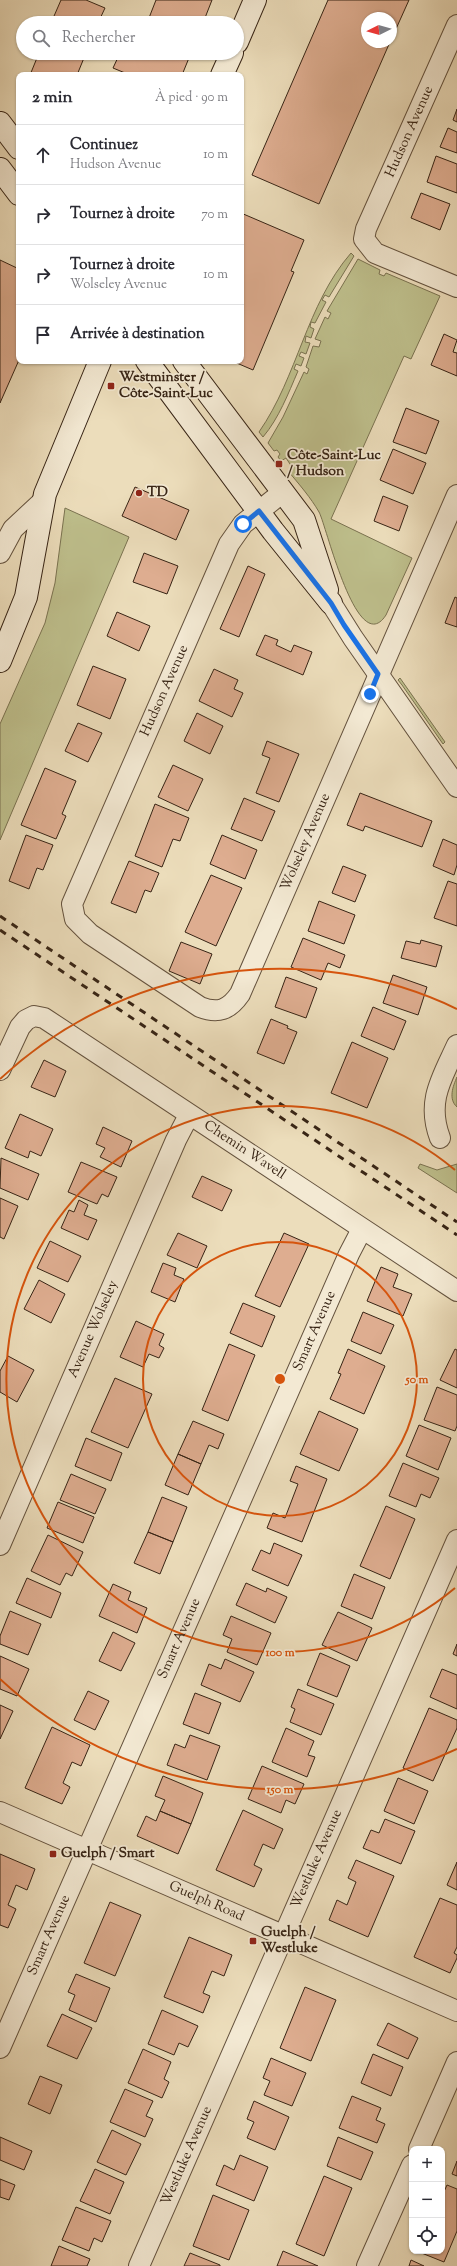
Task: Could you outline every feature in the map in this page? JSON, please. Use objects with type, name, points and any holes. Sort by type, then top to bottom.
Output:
[{"type":"main road","points":[[244,26],[255,0]]},
{"type":"main road","points":[[223,72],[229,60]]},
{"type":"main road","points":[[0,123],[16,144]]},
{"type":"main road","points":[[0,169],[16,190]]},
{"type":"main road","points":[[0,661],[26,597],[43,501],[50,480],[99,364]]},
{"type":"main road","points":[[149,364],[259,511],[331,603]]},
{"type":"main road","points":[[186,364],[307,526],[331,603]]},
{"type":"street","name":"Hudson Avenue","points":[[457,25],[366,229],[364,239],[375,253],[457,287]]},
{"type":"street","name":"Hudson Avenue","points":[[72,908],[75,895],[229,544],[238,528],[282,492]]},
{"type":"street","name":"Wolseley Avenue","points":[[72,908],[75,919],[90,934],[200,1007],[216,1011],[231,1006],[240,994],[457,495]]},
{"type":"street","points":[[0,553],[13,529],[43,501]]},
{"type":"street","points":[[331,603],[344,625],[457,787]]},
{"type":"street","name":"Chemin Wavell","points":[[0,1070],[20,1028],[29,1018],[38,1016],[44,1018],[457,1291]]},
{"type":"street","points":[[440,1138],[434,1112],[435,1095],[457,1045]]},
{"type":"street","name":"Avenue Wolseley","points":[[0,1545],[176,1140],[189,1115]]},
{"type":"street","name":"Smart Avenue","points":[[0,2048],[346,1261],[362,1229]]},
{"type":"street","name":"Westluke Avenue","points":[[139,2266],[457,1540]]},
{"type":"street","name":"Guelph Road","points":[[0,1812],[457,2011]]},
{"type":"street","points":[[420,2146],[457,2062]]},
{"type":"street","points":[[367,2266],[409,2172]]},
{"type":"green space","points":[[351,253],[354,256],[329,297],[325,295],[322,300],[326,302],[315,323],[311,322],[310,327],[314,329],[311,338],[306,336],[305,342],[310,343],[306,354],[301,352],[299,356],[304,358],[301,366],[296,364],[294,369],[298,371],[287,397],[274,422],[263,437],[259,432],[284,388],[312,318],[323,295],[336,273]]},
{"type":"green space","points":[[358,259],[380,270],[379,274],[384,276],[386,273],[440,296],[411,359],[404,356],[331,519],[412,558],[386,615],[375,624],[364,620],[354,605],[344,585],[319,512],[309,496],[288,471],[292,467],[286,458],[281,461],[278,457],[280,454],[277,450],[274,451],[268,443],[283,417],[304,372],[307,374],[309,369],[306,367],[313,346],[319,347],[321,341],[315,339],[325,317],[328,319],[331,313],[327,311]]},
{"type":"green space","points":[[65,508],[129,537],[0,840],[0,724],[45,623],[55,583]]},
{"type":"green space","points":[[400,678],[445,742],[443,744],[398,680]]},
{"type":"green space","points":[[457,1077],[457,1107],[454,1104],[452,1092]]},
{"type":"green space","points":[[420,1164],[437,1170],[457,1164],[457,1193],[418,1168]]},
{"type":"building","points":[[61,0],[86,0],[105,8],[101,16],[54,16]]},
{"type":"building","points":[[156,0],[212,0],[206,16],[150,16]]},
{"type":"building","points":[[328,0],[409,0],[397,27],[397,12],[361,12],[361,48],[387,48],[319,204],[252,175]]},
{"type":"building","points":[[36,60],[83,60],[78,72],[31,72]]},
{"type":"building","points":[[117,60],[188,60],[183,72],[123,72],[113,68]]},
{"type":"building","points":[[457,109],[457,122],[453,120]]},
{"type":"building","points":[[448,128],[457,132],[457,153],[440,147]]},
{"type":"building","points":[[436,156],[457,164],[457,193],[427,182]]},
{"type":"building","points":[[421,193],[450,204],[440,230],[411,218]]},
{"type":"building","points":[[244,214],[304,240],[291,271],[294,272],[253,370],[239,364],[244,364]]},
{"type":"building","points":[[0,260],[16,268],[16,364],[17,364],[0,403]]},
{"type":"building","points":[[444,334],[457,340],[453,352],[457,353],[457,376],[431,365]]},
{"type":"building","points":[[406,408],[439,421],[426,454],[393,442]]},
{"type":"building","points":[[393,449],[426,463],[413,494],[380,480]]},
{"type":"building","points":[[135,487],[189,510],[176,540],[122,516]]},
{"type":"building","points":[[383,496],[408,506],[399,531],[374,521]]},
{"type":"building","points":[[144,553],[178,566],[167,594],[133,582]]},
{"type":"building","points":[[248,566],[265,574],[239,637],[220,629]]},
{"type":"building","points":[[455,597],[457,598],[457,627],[445,623]]},
{"type":"building","points":[[117,612],[150,626],[139,651],[107,636]]},
{"type":"building","points":[[265,635],[278,640],[276,645],[291,652],[294,645],[312,652],[303,675],[256,655]]},
{"type":"building","points":[[93,666],[126,679],[110,719],[77,705]]},
{"type":"building","points":[[214,669],[238,680],[234,689],[243,693],[232,717],[199,701]]},
{"type":"building","points":[[197,713],[223,726],[210,754],[184,741]]},
{"type":"building","points":[[78,723],[102,733],[88,762],[65,751]]},
{"type":"building","points":[[267,741],[299,754],[279,802],[256,793],[270,758],[262,755]]},
{"type":"building","points":[[173,765],[203,779],[188,811],[158,797]]},
{"type":"building","points":[[45,768],[76,781],[62,814],[66,816],[56,839],[21,825]]},
{"type":"building","points":[[360,793],[432,821],[422,847],[365,826],[363,831],[347,825]]},
{"type":"building","points":[[244,798],[275,811],[262,841],[231,829]]},
{"type":"building","points":[[155,804],[189,818],[180,841],[173,839],[162,867],[135,856]]},
{"type":"building","points":[[26,835],[53,845],[43,870],[37,868],[29,889],[9,881]]},
{"type":"building","points":[[222,835],[257,850],[245,879],[210,864]]},
{"type":"building","points":[[443,839],[457,845],[457,865],[454,875],[433,866]]},
{"type":"building","points":[[129,861],[159,873],[151,892],[145,890],[136,913],[111,903]]},
{"type":"building","points":[[343,866],[366,875],[355,902],[332,893]]},
{"type":"building","points":[[211,875],[242,888],[216,946],[185,932]]},
{"type":"building","points":[[448,881],[457,884],[457,926],[434,918]]},
{"type":"building","points":[[319,901],[355,915],[344,944],[308,931]]},
{"type":"building","points":[[303,938],[345,955],[340,968],[328,963],[321,980],[291,967]]},
{"type":"building","points":[[421,940],[442,946],[436,967],[401,958],[406,941],[420,944]]},
{"type":"building","points":[[181,942],[212,954],[200,984],[169,971]]},
{"type":"building","points":[[393,975],[427,987],[418,1015],[383,1003]]},
{"type":"building","points":[[286,977],[317,988],[306,1018],[275,1007]]},
{"type":"building","points":[[373,1007],[406,1021],[394,1050],[361,1036]]},
{"type":"building","points":[[271,1019],[288,1026],[287,1028],[297,1032],[284,1064],[257,1053]]},
{"type":"building","points":[[352,1042],[388,1058],[367,1108],[331,1093]]},
{"type":"building","points":[[44,1060],[66,1071],[55,1097],[31,1087]]},
{"type":"building","points":[[20,1114],[53,1129],[41,1156],[30,1151],[28,1158],[5,1148]]},
{"type":"building","points":[[103,1127],[132,1141],[121,1167],[100,1157],[105,1148],[96,1144]]},
{"type":"building","points":[[1,1158],[39,1174],[28,1200],[0,1188]]},
{"type":"building","points":[[81,1162],[117,1177],[108,1197],[102,1194],[97,1204],[68,1192]]},
{"type":"building","points":[[202,1176],[232,1190],[222,1211],[192,1197]]},
{"type":"building","points":[[0,1198],[18,1206],[4,1239],[0,1237]]},
{"type":"building","points":[[79,1200],[88,1205],[84,1215],[97,1220],[88,1240],[61,1228],[69,1210],[74,1212]]},
{"type":"building","points":[[178,1233],[207,1246],[197,1268],[167,1255]]},
{"type":"building","points":[[284,1233],[309,1244],[280,1307],[255,1296]]},
{"type":"building","points":[[50,1241],[81,1256],[68,1282],[37,1268]]},
{"type":"building","points":[[163,1263],[176,1268],[174,1275],[184,1279],[175,1302],[151,1292]]},
{"type":"building","points":[[381,1267],[398,1274],[393,1287],[412,1294],[403,1316],[367,1301]]},
{"type":"building","points":[[39,1280],[65,1294],[51,1323],[24,1309]]},
{"type":"building","points":[[243,1303],[275,1316],[262,1347],[230,1333]]},
{"type":"building","points":[[363,1312],[394,1325],[381,1354],[351,1341]]},
{"type":"building","points":[[136,1321],[164,1334],[159,1345],[164,1348],[159,1358],[149,1354],[143,1367],[120,1357]]},
{"type":"building","points":[[229,1344],[255,1355],[228,1421],[202,1410]]},
{"type":"building","points":[[348,1349],[385,1366],[364,1414],[330,1399],[341,1374],[338,1373]]},
{"type":"building","points":[[455,1349],[457,1350],[457,1388],[440,1380]]},
{"type":"building","points":[[8,1356],[34,1370],[17,1402],[0,1392],[0,1371]]},
{"type":"building","points":[[115,1378],[152,1394],[128,1448],[91,1432]]},
{"type":"building","points":[[437,1387],[457,1395],[457,1426],[455,1431],[424,1420]]},
{"type":"building","points":[[319,1411],[358,1429],[339,1471],[300,1454]]},
{"type":"building","points":[[193,1421],[224,1434],[218,1449],[209,1445],[201,1464],[178,1454]]},
{"type":"building","points":[[419,1425],[451,1438],[438,1470],[406,1456]]},
{"type":"building","points":[[86,1438],[122,1453],[111,1481],[75,1466]]},
{"type":"building","points":[[178,1454],[201,1464],[188,1495],[165,1485]]},
{"type":"building","points":[[403,1463],[439,1478],[430,1498],[421,1494],[416,1507],[389,1496]]},
{"type":"building","points":[[296,1466],[327,1479],[302,1542],[267,1528],[273,1513],[285,1518],[298,1484],[290,1481]]},
{"type":"building","points":[[71,1474],[106,1489],[95,1514],[60,1500]]},
{"type":"building","points":[[162,1497],[187,1507],[173,1542],[148,1532]]},
{"type":"building","points":[[58,1502],[94,1517],[83,1543],[47,1528]]},
{"type":"building","points":[[386,1506],[415,1519],[390,1579],[360,1566]]},
{"type":"building","points":[[148,1532],[173,1542],[160,1574],[134,1563]]},
{"type":"building","points":[[48,1535],[83,1552],[72,1576],[66,1573],[60,1585],[31,1571]]},
{"type":"building","points":[[274,1543],[302,1555],[288,1586],[252,1570],[261,1550],[270,1554]]},
{"type":"building","points":[[354,1574],[385,1587],[372,1619],[341,1606]]},
{"type":"building","points":[[27,1578],[61,1593],[51,1618],[16,1603]]},
{"type":"building","points":[[246,1583],[266,1592],[267,1588],[287,1597],[275,1623],[236,1605]]},
{"type":"building","points":[[113,1584],[131,1592],[128,1600],[147,1608],[137,1633],[99,1616]]},
{"type":"building","points":[[10,1611],[41,1624],[28,1655],[0,1644],[0,1636]]},
{"type":"building","points":[[338,1612],[372,1628],[357,1661],[322,1645]]},
{"type":"building","points":[[231,1616],[271,1633],[257,1665],[227,1652],[232,1639],[223,1635]]},
{"type":"building","points":[[113,1632],[135,1643],[121,1671],[99,1661]]},
{"type":"building","points":[[457,1644],[457,1656],[453,1654]]},
{"type":"building","points":[[320,1653],[350,1666],[337,1697],[307,1685]]},
{"type":"building","points":[[0,1656],[29,1669],[17,1696],[0,1689]]},
{"type":"building","points":[[225,1659],[254,1672],[240,1702],[201,1685],[209,1664],[221,1669]]},
{"type":"building","points":[[442,1669],[457,1675],[457,1709],[430,1697]]},
{"type":"building","points":[[298,1689],[334,1704],[321,1735],[290,1722],[295,1709],[291,1707]]},
{"type":"building","points":[[88,1691],[109,1701],[95,1730],[74,1720]]},
{"type":"building","points":[[195,1693],[221,1703],[209,1734],[183,1724]]},
{"type":"building","points":[[0,1705],[13,1711],[0,1739]]},
{"type":"building","points":[[429,1708],[457,1720],[457,1728],[433,1781],[403,1768]]},
{"type":"building","points":[[52,1727],[90,1745],[81,1766],[72,1762],[63,1783],[70,1787],[62,1804],[25,1788]]},
{"type":"building","points":[[286,1728],[314,1741],[308,1755],[315,1757],[307,1777],[272,1762]]},
{"type":"building","points":[[190,1735],[220,1746],[207,1780],[167,1765],[175,1744],[185,1748]]},
{"type":"building","points":[[262,1766],[304,1784],[295,1804],[286,1800],[281,1813],[248,1799]]},
{"type":"building","points":[[163,1776],[203,1793],[191,1824],[160,1811],[165,1800],[155,1796]]},
{"type":"building","points":[[398,1778],[428,1791],[414,1824],[384,1811]]},
{"type":"building","points":[[243,1810],[283,1829],[274,1849],[263,1844],[254,1865],[262,1869],[254,1887],[216,1870]]},
{"type":"building","points":[[160,1811],[191,1824],[178,1854],[137,1836],[146,1816],[156,1821]]},
{"type":"building","points":[[385,1819],[415,1831],[401,1864],[363,1848],[371,1830],[379,1833]]},
{"type":"building","points":[[0,1854],[35,1869],[27,1890],[16,1885],[8,1905],[16,1909],[8,1928],[0,1925]]},
{"type":"building","points":[[356,1860],[394,1876],[368,1937],[329,1920],[337,1900],[347,1905],[356,1882],[348,1878]]},
{"type":"building","points":[[457,1862],[457,1890],[447,1885]]},
{"type":"building","points":[[440,1898],[457,1905],[457,1947],[454,1953],[457,1955],[457,1958],[450,1973],[414,1957]]},
{"type":"building","points":[[110,1902],[141,1915],[115,1976],[84,1963]]},
{"type":"building","points":[[189,1937],[232,1955],[224,1976],[212,1971],[203,1993],[210,1996],[203,2013],[164,1997]]},
{"type":"building","points":[[76,1974],[110,1988],[96,2022],[69,2010],[75,1995],[68,1992]]},
{"type":"building","points":[[305,1987],[336,2000],[311,2061],[280,2048]]},
{"type":"building","points":[[162,2010],[198,2026],[188,2047],[179,2043],[174,2055],[148,2044]]},
{"type":"building","points":[[62,2014],[92,2028],[77,2059],[47,2046]]},
{"type":"building","points":[[388,2023],[418,2038],[408,2059],[377,2045]]},
{"type":"building","points":[[143,2049],[171,2062],[164,2079],[169,2082],[162,2098],[128,2083]]},
{"type":"building","points":[[373,2054],[403,2067],[391,2096],[361,2083]]},
{"type":"building","points":[[271,2058],[306,2073],[292,2106],[264,2095],[270,2081],[263,2078]]},
{"type":"building","points":[[40,2076],[62,2085],[50,2114],[28,2104]]},
{"type":"building","points":[[125,2089],[153,2101],[146,2116],[153,2119],[145,2137],[110,2122]]},
{"type":"building","points":[[352,2096],[381,2108],[376,2120],[385,2124],[377,2143],[339,2128]]},
{"type":"building","points":[[254,2101],[289,2117],[275,2150],[247,2138],[254,2122],[247,2119]]},
{"type":"building","points":[[112,2130],[141,2144],[126,2175],[97,2162]]},
{"type":"building","points":[[0,2137],[32,2151],[24,2170],[0,2160]]},
{"type":"building","points":[[338,2137],[373,2152],[361,2180],[327,2166]]},
{"type":"building","points":[[240,2155],[268,2167],[254,2201],[216,2185],[224,2165],[234,2170]]},
{"type":"building","points":[[457,2161],[457,2176],[452,2174]]},
{"type":"building","points":[[95,2169],[124,2182],[110,2214],[80,2201]]},
{"type":"building","points":[[324,2176],[352,2188],[324,2256],[296,2244]]},
{"type":"building","points":[[0,2179],[15,2185],[9,2200],[0,2197]]},
{"type":"building","points":[[447,2185],[457,2189],[457,2231],[444,2262],[424,2254],[445,2254],[445,2189]]},
{"type":"building","points":[[213,2195],[249,2210],[229,2260],[193,2246]]},
{"type":"building","points":[[76,2207],[111,2221],[102,2242],[94,2238],[89,2251],[62,2240]]},
{"type":"building","points":[[59,2246],[90,2259],[87,2266],[51,2266]]},
{"type":"building","points":[[283,2251],[318,2266],[277,2266]]},
{"type":"building","points":[[190,2253],[220,2265],[220,2266],[184,2266]]},
{"type":"building","points":[[411,2260],[424,2266],[409,2266]]},
{"type":"railway","points":[[0,916],[457,1222]]},
{"type":"railway","points":[[0,930],[457,1235]]},
{"type":"place","name":"Westminster / Côte-Saint-Luc","points":[[111,386]]},
{"type":"place","name":"Côte-Saint-Luc / Hudson","points":[[279,464]]},
{"type":"place","name":"TD","points":[[139,493]]},
{"type":"place","name":"Guelph / Smart","points":[[53,1854]]},
{"type":"place","name":"Guelph / Westluke","points":[[253,1941]]},
{"type":"route","points":[[243,524],[259,511],[331,603],[344,625],[378,674],[370,694]]}]
